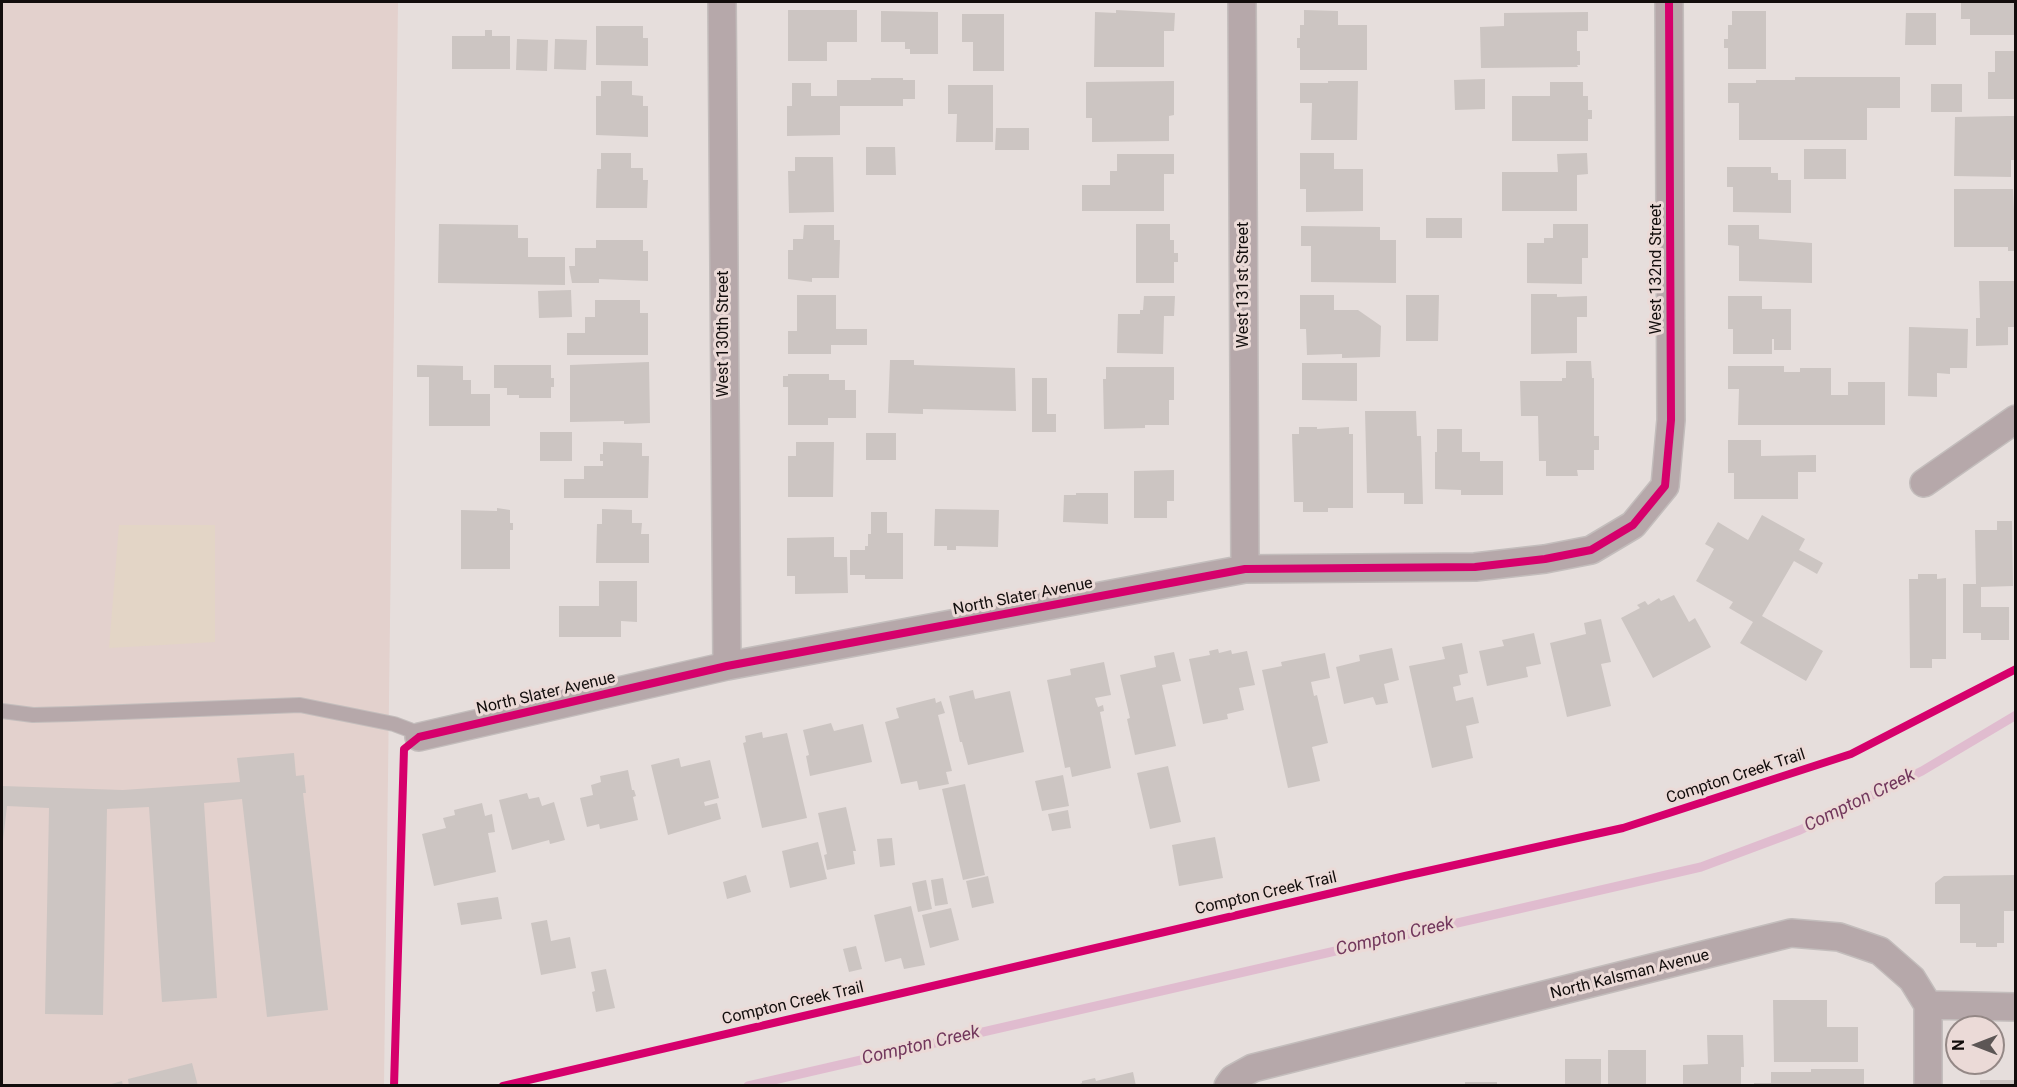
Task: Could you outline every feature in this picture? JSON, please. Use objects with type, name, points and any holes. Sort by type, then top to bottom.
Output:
[{"type":"street","name":"West 130th Street","points":[[722,2],[727,666]]},
{"type":"street","name":"West 131st Street","points":[[1242,2],[1245,569]]},
{"type":"street","name":"West 132nd Street","points":[[1633,525],[1665,486],[1671,420],[1670,2]]},
{"type":"street","points":[[1924,483],[2016,419]]},
{"type":"street","name":"North Slater Avenue","points":[[419,737],[727,666],[1245,569],[1475,567],[1521,562],[1591,550],[1633,525]]},
{"type":"street","name":"North Kalsman Avenue","points":[[1228,1086],[1233,1079],[1253,1068],[1791,933],[1839,937],[1880,951],[1912,980],[1928,1005]]},
{"type":"street","points":[[1928,1086],[1928,1005],[2016,1007]]},
{"type":"lane","points":[[2,711],[33,715],[300,705],[394,724],[410,730],[419,737]]},
{"type":"shaded area","points":[[2,2],[398,2],[384,1085],[2,1086]]},
{"type":"shaded area","points":[[119,525],[215,525],[215,642],[109,648]]},
{"type":"building","points":[[1961,2],[2016,2],[2016,35],[1970,35],[1970,19],[1961,19]]},
{"type":"building","points":[[788,10],[857,10],[857,42],[827,42],[827,61],[788,61]]},
{"type":"building","points":[[1116,10],[1175,13],[1174,31],[1164,31],[1164,67],[1094,67],[1095,12],[1116,13]]},
{"type":"building","points":[[1304,10],[1338,11],[1338,25],[1367,25],[1367,70],[1300,70],[1300,48],[1297,48],[1297,38],[1300,38],[1300,25],[1304,25]]},
{"type":"building","points":[[881,11],[938,12],[938,54],[910,54],[910,49],[905,49],[905,42],[881,42]]},
{"type":"building","points":[[1732,11],[1766,11],[1766,69],[1728,69],[1728,48],[1724,48],[1724,39],[1728,39],[1728,25],[1732,25]]},
{"type":"building","points":[[1588,12],[1588,31],[1577,31],[1577,51],[1580,51],[1578,67],[1481,68],[1480,27],[1504,26],[1504,13]]},
{"type":"building","points":[[1906,13],[1936,13],[1936,45],[1905,45]]},
{"type":"building","points":[[962,14],[1004,14],[1004,71],[973,71],[973,42],[962,42]]},
{"type":"building","points":[[596,26],[643,26],[643,38],[648,38],[648,66],[596,65]]},
{"type":"building","points":[[485,30],[492,30],[492,36],[510,36],[510,69],[452,69],[452,36],[485,36]]},
{"type":"building","points":[[517,39],[548,40],[547,71],[516,70]]},
{"type":"building","points":[[555,39],[587,40],[586,70],[554,69]]},
{"type":"building","points":[[1995,51],[2016,51],[2016,99],[1988,99],[1988,72],[1995,72]]},
{"type":"building","points":[[1795,77],[1900,77],[1900,108],[1867,108],[1867,140],[1739,140],[1739,103],[1728,103],[1728,83],[1795,80]]},
{"type":"building","points":[[871,78],[915,80],[915,99],[903,99],[903,106],[840,106],[840,135],[787,136],[787,106],[792,106],[792,83],[811,83],[811,96],[837,96],[837,80],[871,80]]},
{"type":"building","points":[[1485,79],[1485,109],[1455,110],[1454,80]]},
{"type":"building","points":[[601,81],[632,81],[632,95],[643,96],[643,106],[648,106],[648,137],[596,135],[596,96],[601,96]]},
{"type":"building","points":[[1174,81],[1174,115],[1169,116],[1169,141],[1092,142],[1092,118],[1086,118],[1086,82]]},
{"type":"building","points":[[1328,81],[1358,81],[1357,140],[1311,140],[1312,103],[1300,103],[1300,83],[1328,83]]},
{"type":"building","points":[[1550,82],[1583,82],[1583,96],[1588,96],[1588,110],[1592,110],[1592,119],[1588,119],[1588,141],[1512,141],[1512,96],[1550,96]]},
{"type":"building","points":[[1931,84],[1962,84],[1962,112],[1931,112]]},
{"type":"building","points":[[948,85],[993,85],[993,142],[956,142],[957,114],[948,114]]},
{"type":"building","points":[[2016,116],[2016,160],[2011,160],[2011,177],[1954,176],[1955,117]]},
{"type":"building","points":[[996,128],[1029,128],[1029,150],[995,150]]},
{"type":"building","points":[[866,147],[895,147],[896,175],[866,175]]},
{"type":"building","points":[[1804,149],[1846,149],[1846,179],[1804,179]]},
{"type":"building","points":[[601,153],[631,153],[631,168],[643,168],[643,180],[648,180],[647,208],[596,208],[597,169],[601,169]]},
{"type":"building","points":[[1300,153],[1334,153],[1334,169],[1363,169],[1363,211],[1306,212],[1306,189],[1300,189]]},
{"type":"building","points":[[1587,153],[1588,174],[1577,175],[1577,211],[1502,211],[1502,172],[1558,172],[1557,154]]},
{"type":"building","points":[[1117,154],[1174,154],[1174,174],[1164,174],[1164,211],[1082,211],[1082,185],[1110,185],[1110,171],[1117,171]]},
{"type":"building","points":[[795,157],[833,157],[834,212],[789,213],[788,171],[795,171]]},
{"type":"building","points":[[1727,167],[1771,167],[1771,173],[1778,173],[1778,180],[1791,180],[1791,213],[1733,212],[1733,187],[1727,187]]},
{"type":"building","points":[[1954,189],[2013,189],[2016,251],[2008,251],[2008,247],[1954,247]]},
{"type":"building","points":[[1426,218],[1462,218],[1462,238],[1426,238]]},
{"type":"building","points":[[439,224],[518,225],[518,238],[528,238],[528,257],[565,257],[565,285],[438,283]]},
{"type":"building","points":[[1136,224],[1170,224],[1170,240],[1174,240],[1174,253],[1178,253],[1178,262],[1174,262],[1174,283],[1136,283]]},
{"type":"building","points":[[1553,224],[1588,224],[1588,258],[1582,258],[1582,284],[1527,283],[1527,243],[1544,243],[1544,238],[1553,238]]},
{"type":"building","points":[[804,225],[834,225],[834,240],[840,240],[839,278],[812,278],[812,282],[788,279],[788,250],[793,250],[793,239],[803,239]]},
{"type":"building","points":[[1728,225],[1759,225],[1759,239],[1812,243],[1812,283],[1739,281],[1739,246],[1728,245]]},
{"type":"building","points":[[1301,226],[1380,227],[1380,240],[1396,240],[1396,283],[1311,282],[1311,246],[1301,246]]},
{"type":"building","points":[[596,240],[643,240],[643,251],[648,251],[648,281],[599,279],[599,283],[572,283],[569,266],[575,266],[575,248],[596,248]]},
{"type":"building","points":[[1979,281],[2016,281],[2016,327],[2008,327],[2008,345],[1976,346],[1976,318],[1980,318]]},
{"type":"building","points":[[571,290],[572,317],[539,318],[538,291]]},
{"type":"building","points":[[1531,294],[1557,294],[1557,297],[1587,296],[1587,317],[1577,317],[1577,353],[1531,354]]},
{"type":"building","points":[[797,295],[836,295],[836,329],[867,329],[867,345],[831,345],[831,354],[788,354],[788,331],[797,331]]},
{"type":"building","points":[[1300,295],[1334,295],[1334,310],[1358,310],[1381,326],[1380,357],[1342,358],[1342,354],[1307,355],[1306,329],[1300,329]]},
{"type":"building","points":[[1406,295],[1439,295],[1438,341],[1406,341]]},
{"type":"building","points":[[1144,296],[1175,296],[1174,316],[1164,316],[1163,354],[1117,353],[1118,314],[1140,314],[1140,310],[1143,310]]},
{"type":"building","points":[[1728,296],[1762,296],[1762,309],[1791,309],[1791,350],[1774,350],[1774,339],[1772,339],[1772,354],[1733,354],[1733,329],[1728,329]]},
{"type":"building","points":[[595,300],[640,300],[640,313],[648,313],[648,355],[567,355],[567,333],[585,333],[585,317],[595,317]]},
{"type":"building","points":[[1909,327],[1968,329],[1967,368],[1950,368],[1950,374],[1937,373],[1937,397],[1908,396]]},
{"type":"building","points":[[890,360],[914,360],[914,365],[1015,368],[1016,411],[923,409],[923,414],[888,413]]},
{"type":"building","points":[[1566,361],[1591,361],[1592,378],[1594,378],[1594,436],[1599,436],[1599,450],[1594,450],[1594,470],[1577,470],[1578,476],[1546,476],[1546,461],[1539,461],[1538,416],[1521,416],[1520,381],[1562,381],[1562,378],[1566,378]]},
{"type":"building","points":[[649,362],[650,423],[570,422],[570,365]]},
{"type":"building","points":[[1302,363],[1357,363],[1357,401],[1302,400]]},
{"type":"building","points":[[417,365],[463,366],[463,380],[471,380],[471,394],[490,394],[490,426],[429,426],[429,377],[417,377]]},
{"type":"building","points":[[494,365],[551,365],[554,387],[551,387],[551,398],[519,398],[519,395],[507,395],[507,388],[494,388]]},
{"type":"building","points":[[1728,366],[1784,366],[1784,372],[1800,372],[1800,368],[1831,368],[1831,395],[1848,395],[1848,382],[1885,382],[1885,425],[1738,425],[1739,389],[1728,389]]},
{"type":"building","points":[[1106,367],[1174,367],[1174,400],[1169,400],[1169,425],[1104,429],[1103,379],[1106,379]]},
{"type":"building","points":[[788,374],[829,374],[829,380],[845,380],[845,390],[856,390],[856,418],[828,418],[828,425],[788,425],[788,387],[783,387],[783,376],[788,376]]},
{"type":"building","points":[[1032,378],[1047,378],[1047,414],[1056,414],[1056,432],[1032,432]]},
{"type":"building","points":[[1365,411],[1416,411],[1417,436],[1421,436],[1423,504],[1404,504],[1404,493],[1367,493]]},
{"type":"building","points":[[1299,427],[1317,427],[1317,429],[1349,427],[1349,434],[1353,434],[1353,508],[1328,508],[1328,512],[1303,512],[1303,502],[1294,502],[1292,434],[1299,434]]},
{"type":"building","points":[[1437,429],[1462,429],[1462,452],[1480,452],[1480,461],[1503,461],[1503,495],[1461,495],[1461,490],[1435,489]]},
{"type":"building","points":[[540,432],[572,432],[572,461],[540,461]]},
{"type":"building","points":[[866,433],[896,433],[896,460],[866,460]]},
{"type":"building","points":[[1728,440],[1761,440],[1761,456],[1816,455],[1816,472],[1798,472],[1798,499],[1734,499],[1734,473],[1728,473]]},
{"type":"building","points":[[603,442],[642,443],[642,456],[649,456],[648,498],[564,498],[564,479],[584,479],[584,466],[603,466],[600,454],[603,454]]},
{"type":"building","points":[[796,442],[834,442],[833,497],[788,497],[788,456],[796,456]]},
{"type":"building","points":[[1174,470],[1174,501],[1167,501],[1167,518],[1134,518],[1134,471]]},
{"type":"building","points":[[1076,493],[1108,493],[1108,524],[1063,522],[1064,495],[1076,495]]},
{"type":"building","points":[[497,508],[510,510],[510,523],[513,523],[513,530],[510,530],[510,569],[461,569],[461,510],[497,511]]},
{"type":"building","points":[[602,509],[632,510],[632,523],[642,523],[641,534],[649,534],[649,563],[596,563],[597,524],[602,524]]},
{"type":"building","points":[[935,509],[999,510],[998,547],[956,546],[956,550],[947,550],[947,546],[934,546]]},
{"type":"building","points":[[871,512],[887,512],[887,533],[903,533],[903,579],[865,579],[865,575],[850,575],[850,550],[865,550],[865,546],[868,546],[868,534],[871,534]]},
{"type":"building","points":[[1762,515],[1805,539],[1799,550],[1823,563],[1817,574],[1794,561],[1762,616],[1823,651],[1806,681],[1740,643],[1753,622],[1729,608],[1733,602],[1696,581],[1714,549],[1705,544],[1718,522],[1748,540]]},
{"type":"building","points":[[1997,521],[2012,521],[2013,586],[1981,587],[1981,607],[2009,607],[2009,640],[1981,640],[1981,633],[1963,633],[1963,584],[1976,584],[1975,530],[1997,530]]},
{"type":"building","points":[[834,537],[834,557],[847,557],[848,593],[795,594],[795,576],[787,576],[787,538]]},
{"type":"building","points":[[1918,574],[1937,574],[1937,579],[1946,578],[1946,659],[1932,659],[1932,668],[1910,668],[1909,579],[1918,579]]},
{"type":"building","points":[[599,581],[637,581],[637,622],[621,621],[621,637],[559,637],[559,606],[599,606]]},
{"type":"building","points":[[1674,595],[1689,622],[1695,618],[1711,647],[1653,678],[1621,618],[1640,608],[1637,605],[1645,601],[1648,605],[1659,598],[1661,601]]},
{"type":"building","points":[[1601,619],[1611,662],[1601,664],[1611,706],[1567,717],[1550,643],[1586,634],[1584,623]]},
{"type":"building","points":[[1534,633],[1541,664],[1526,667],[1528,677],[1487,686],[1479,651],[1504,646],[1502,640]]},
{"type":"building","points":[[1462,643],[1468,673],[1459,675],[1461,685],[1453,687],[1456,701],[1473,697],[1479,723],[1466,726],[1473,758],[1432,768],[1409,666],[1445,659],[1442,647]]},
{"type":"building","points":[[1392,648],[1399,680],[1384,684],[1388,703],[1376,705],[1373,697],[1344,704],[1336,667],[1360,661],[1359,655]]},
{"type":"building","points":[[1218,649],[1219,653],[1231,650],[1232,654],[1247,651],[1255,685],[1239,688],[1244,710],[1227,714],[1228,719],[1203,724],[1189,659],[1210,655],[1209,651]]},
{"type":"building","points":[[1174,652],[1181,681],[1162,685],[1176,746],[1135,755],[1127,719],[1130,718],[1120,675],[1156,667],[1154,656]]},
{"type":"building","points":[[1325,653],[1330,678],[1311,682],[1314,696],[1317,695],[1328,743],[1312,747],[1320,781],[1288,788],[1262,670],[1282,666],[1281,662]]},
{"type":"building","points":[[1104,662],[1111,695],[1095,698],[1098,707],[1103,705],[1104,711],[1100,712],[1111,768],[1072,777],[1070,767],[1065,768],[1047,680],[1071,675],[1070,669]]},
{"type":"building","points":[[973,690],[975,699],[1010,691],[1024,752],[968,765],[949,696]]},
{"type":"building","points":[[935,698],[936,703],[941,701],[945,713],[938,715],[952,771],[946,772],[949,784],[919,790],[917,781],[901,784],[885,722],[899,718],[896,708]]},
{"type":"building","points":[[831,723],[834,731],[863,724],[872,762],[810,776],[806,756],[809,755],[803,730]]},
{"type":"building","points":[[762,732],[763,738],[787,733],[807,818],[762,828],[743,743],[746,742],[745,736]]},
{"type":"building","points":[[294,753],[296,776],[304,775],[306,793],[303,793],[328,1010],[267,1017],[242,799],[204,803],[217,998],[162,1002],[149,807],[107,809],[103,1015],[45,1014],[49,808],[7,806],[2,841],[2,786],[123,790],[240,782],[237,758]]},
{"type":"building","points":[[679,758],[681,767],[710,760],[719,798],[704,802],[705,806],[717,803],[721,819],[668,835],[651,765]]},
{"type":"building","points":[[1168,766],[1181,822],[1150,829],[1137,773]]},
{"type":"building","points":[[628,770],[632,790],[636,796],[633,797],[638,820],[600,829],[599,824],[587,827],[580,798],[593,795],[591,785],[601,782],[600,776]]},
{"type":"building","points":[[1063,775],[1069,806],[1042,811],[1035,781]]},
{"type":"building","points":[[965,784],[985,875],[963,880],[942,789]]},
{"type":"building","points":[[527,793],[529,799],[539,797],[542,806],[554,802],[565,840],[550,844],[549,840],[512,850],[499,800]]},
{"type":"building","points":[[482,803],[485,816],[492,814],[495,832],[488,833],[496,872],[434,886],[422,834],[446,828],[443,818],[455,815],[454,810]]},
{"type":"building","points":[[846,807],[856,851],[853,851],[855,864],[827,870],[824,855],[827,854],[818,813]]},
{"type":"building","points":[[1068,810],[1071,828],[1052,831],[1048,814]]},
{"type":"building","points":[[1215,837],[1223,878],[1179,886],[1172,845]]},
{"type":"building","points":[[892,838],[895,865],[880,867],[877,839]]},
{"type":"building","points":[[818,842],[827,879],[790,888],[782,851]]},
{"type":"building","points":[[746,875],[751,892],[727,899],[723,882]]},
{"type":"building","points":[[2016,875],[2016,911],[2004,911],[2004,943],[1997,943],[1997,947],[1976,947],[1976,943],[1960,943],[1960,904],[1935,904],[1935,883],[1944,876]]},
{"type":"building","points":[[988,876],[994,903],[972,908],[966,881]]},
{"type":"building","points":[[943,878],[948,904],[935,906],[931,880]]},
{"type":"building","points":[[926,880],[932,909],[918,912],[912,883]]},
{"type":"building","points":[[498,897],[502,919],[461,925],[457,903]]},
{"type":"building","points":[[911,906],[925,965],[904,969],[901,958],[885,962],[874,915]]},
{"type":"building","points":[[951,908],[959,940],[930,948],[922,915]]},
{"type":"building","points":[[547,920],[551,941],[570,937],[576,968],[541,975],[531,923]]},
{"type":"building","points":[[856,946],[862,969],[849,972],[843,949]]},
{"type":"building","points":[[606,969],[615,1008],[596,1012],[591,972]]},
{"type":"building","points":[[1773,1000],[1827,1000],[1827,1027],[1858,1027],[1858,1062],[1774,1062]]},
{"type":"building","points":[[1707,1035],[1743,1035],[1744,1067],[1741,1067],[1741,1086],[1683,1086],[1683,1065],[1708,1064]]},
{"type":"building","points":[[1608,1050],[1646,1050],[1646,1086],[1608,1086]]},
{"type":"building","points":[[1565,1059],[1601,1059],[1601,1086],[1565,1086]]},
{"type":"building","points":[[192,1063],[198,1086],[129,1086],[128,1079]]},
{"type":"building","points":[[1811,1069],[1864,1069],[1864,1086],[1754,1086],[1754,1083],[1771,1083],[1771,1072],[1811,1072]]},
{"type":"building","points":[[1133,1072],[1136,1086],[1075,1086],[1082,1081],[1095,1078],[1096,1081]]},
{"type":"building","points":[[1980,1080],[2016,1080],[2016,1086],[1980,1086]]},
{"type":"building","points":[[122,1081],[123,1086],[108,1086],[108,1085]]},
{"type":"building","points":[[1465,1082],[1497,1082],[1497,1086],[1465,1086]]},
{"type":"waterway","name":"Compton Creek","points":[[748,1086],[1701,867],[1800,830],[1922,771],[2016,715]]},
{"type":"cycle path","points":[[394,1086],[404,749],[419,737],[727,666],[1245,569],[1475,567],[1545,559],[1591,550],[1633,525],[1665,486],[1671,420],[1669,2]]},
{"type":"cycle path","name":"Compton Creek Trail","points":[[503,1086],[1405,876],[1623,828],[1851,754],[2016,669]]}]
